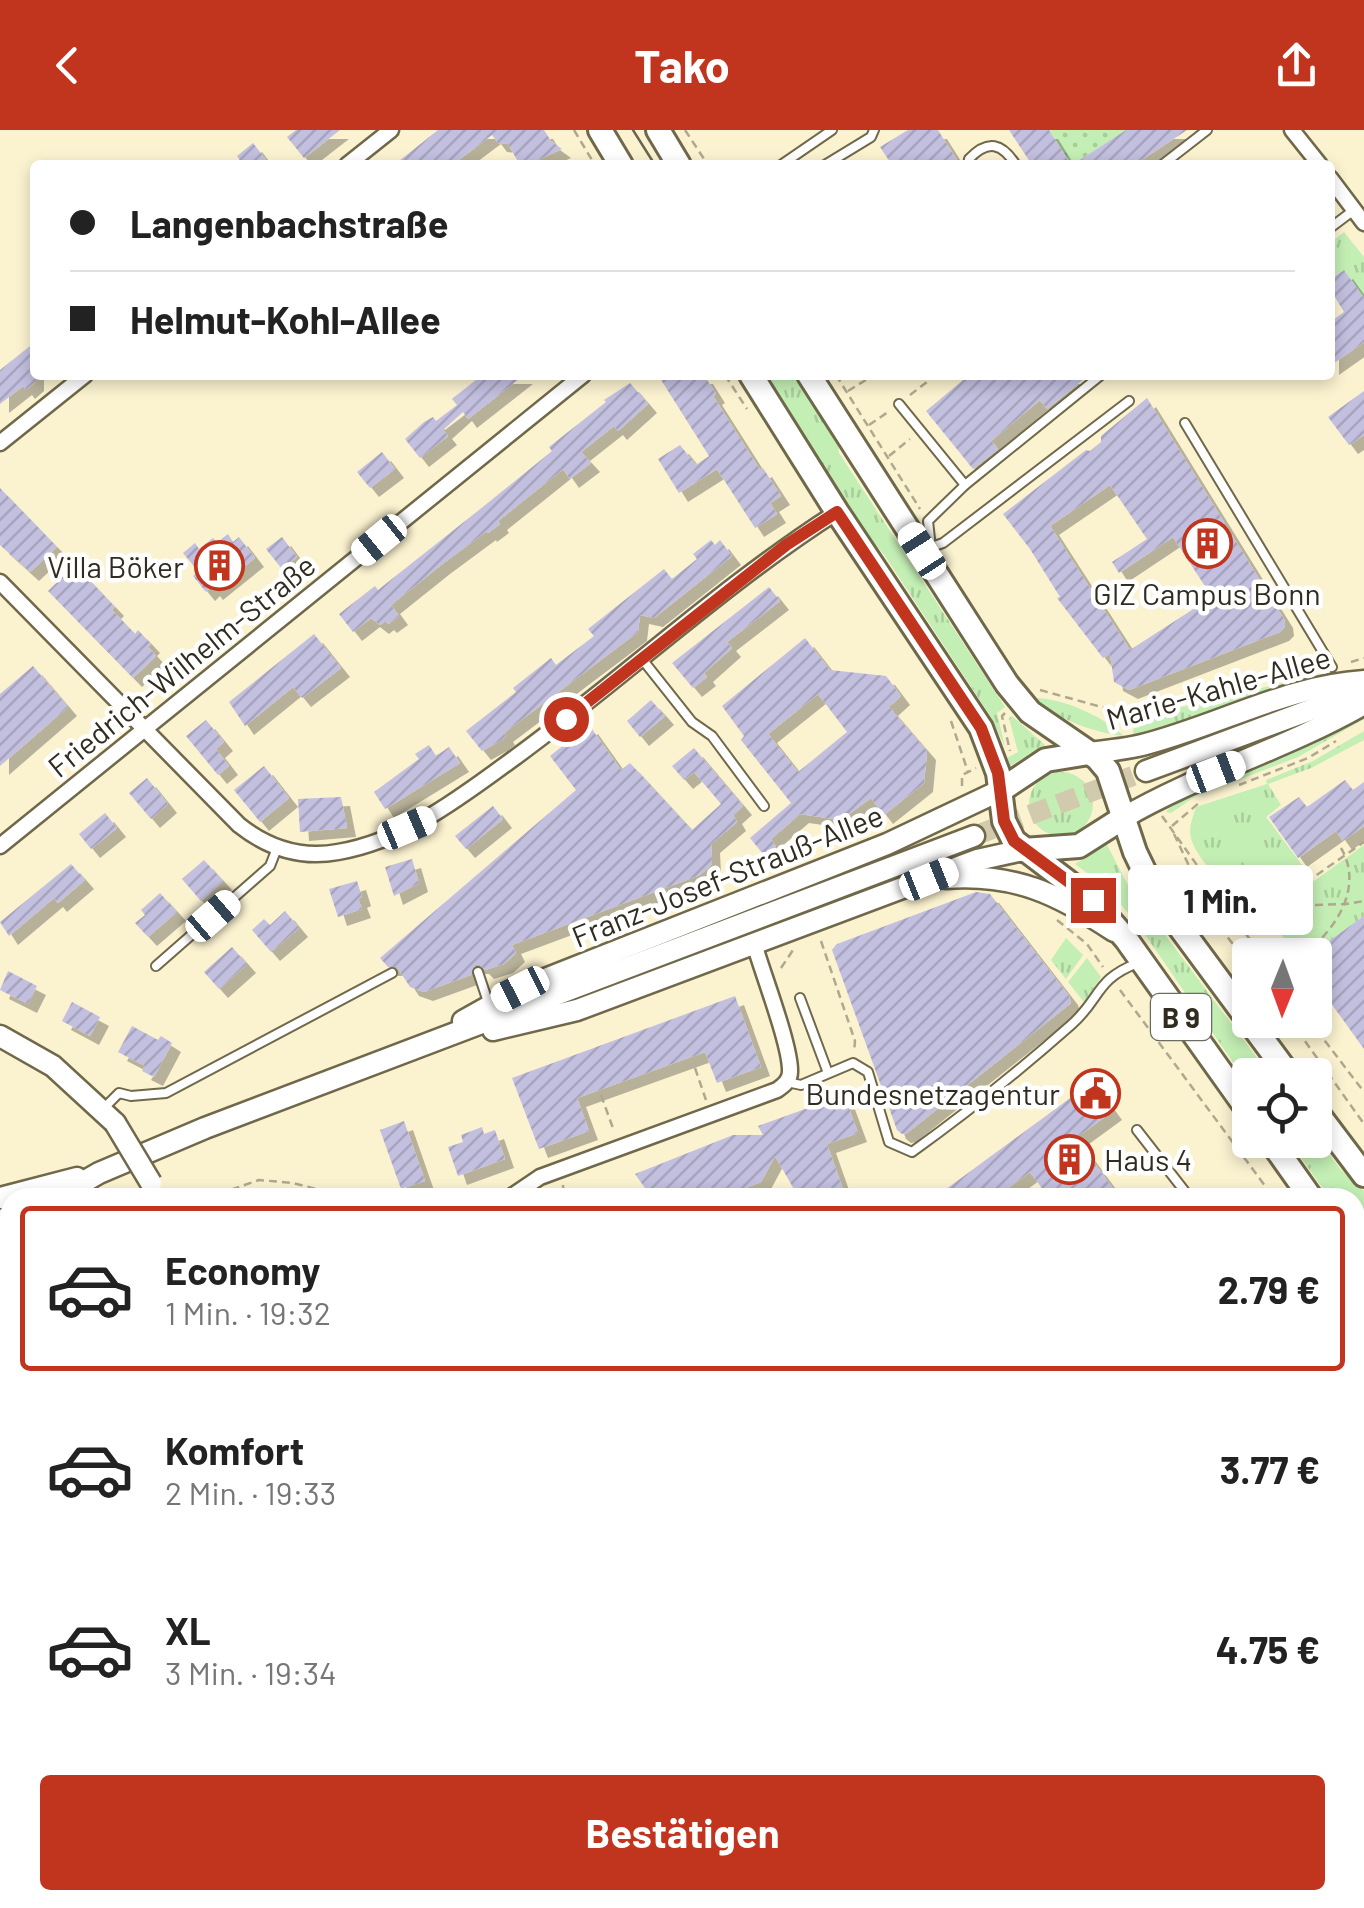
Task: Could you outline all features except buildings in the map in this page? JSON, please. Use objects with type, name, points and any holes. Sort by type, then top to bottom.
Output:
[{"type":"main road","points":[[600,130],[618,160]]},
{"type":"main road","points":[[658,130],[676,160]]},
{"type":"main road","name":"B 9","points":[[754,380],[837,512],[968,705],[991,750],[1004,821],[1014,841],[1081,890],[1126,940],[1232,1088]]},
{"type":"main road","name":"B 9","points":[[813,380],[926,549],[1021,702],[1052,729],[1103,763],[1113,779],[1135,852],[1167,910],[1276,1058]]},
{"type":"main road","name":"Marie-Kahle-Allee","points":[[1089,753],[1160,740],[1300,691],[1364,680]]},
{"type":"main road","name":"Marie-Kahle-Allee","points":[[1146,772],[1364,690]]},
{"type":"main road","name":"Marie-Kahle-Allee","points":[[1123,818],[1184,784],[1299,739],[1364,704]]},
{"type":"main road","points":[[1001,790],[1046,760],[1089,753]]},
{"type":"main road","name":"Franz-Josef-Strauß-Allee","points":[[422,1045],[489,1004],[552,976],[888,844],[1001,790]]},
{"type":"main road","points":[[1024,850],[1078,846],[1123,818]]},
{"type":"main road","name":"Franz-Josef-Strauß-Allee","points":[[73,1188],[205,1128],[974,836]]},
{"type":"main road","name":"Franz-Josef-Strauß-Allee","points":[[422,1045],[577,1010],[989,856],[1024,850]]},
{"type":"main road","points":[[929,879],[983,877],[1021,882],[1066,901],[1126,940]]},
{"type":"main road","points":[[0,1036],[53,1066],[108,1116],[153,1188]]},
{"type":"main road","points":[[1332,1133],[1364,1175]]},
{"type":"main road","points":[[1283,1158],[1304,1188]]},
{"type":"main road","name":"Franz-Josef-Strauß-Allee","points":[[40,1188],[99,1173]]},
{"type":"street","points":[[353,160],[390,130]]},
{"type":"street","points":[[1292,130],[1316,160]]},
{"type":"street","points":[[1335,185],[1364,223]]},
{"type":"street","points":[[0,444],[79,380]]},
{"type":"street","name":"Friedrich-Wilhelm-Straße","points":[[0,846],[577,380]]},
{"type":"street","points":[[0,582],[239,825],[258,840],[310,855],[339,852],[379,840],[435,816],[642,660],[786,545],[837,512]]},
{"type":"street","points":[[523,1188],[540,1176],[777,1090],[787,1082],[790,1072],[782,1036],[754,943]]},
{"type":"lane","points":[[787,160],[832,130]]},
{"type":"lane","points":[[833,160],[870,137],[874,130]]},
{"type":"lane","points":[[1168,160],[1207,130]]},
{"type":"lane","points":[[968,160],[978,150],[992,145],[1007,151],[1013,160]]},
{"type":"lane","points":[[1335,224],[1354,210]]},
{"type":"lane","points":[[1095,380],[965,485],[928,521],[926,549],[943,543],[1129,401]]},
{"type":"lane","points":[[899,404],[965,485]]},
{"type":"lane","points":[[1185,423],[1332,668]]},
{"type":"lane","points":[[642,660],[692,722],[712,736],[764,806]]},
{"type":"lane","points":[[156,966],[270,866],[277,848]]},
{"type":"lane","points":[[787,1082],[801,1085],[852,1064],[868,1072],[889,1142],[912,1152],[982,1102],[1076,1020],[1112,980],[1142,962]]},
{"type":"lane","points":[[478,972],[489,1004]]},
{"type":"lane","points":[[108,1116],[119,1094],[166,1093],[392,974]]},
{"type":"lane","points":[[800,998],[828,1074]]},
{"type":"lane","points":[[1137,1130],[1182,1188]]},
{"type":"path","points":[[574,130],[592,160]]},
{"type":"path","points":[[686,130],[705,160]]},
{"type":"path","points":[[839,380],[888,456],[911,438]]},
{"type":"path","points":[[847,392],[866,380]]},
{"type":"path","points":[[868,426],[930,380]]},
{"type":"path","points":[[1332,668],[1364,658]]},
{"type":"path","points":[[1039,689],[1123,713],[1249,688]]},
{"type":"path","points":[[1007,753],[1012,750],[1002,716],[1008,711]]},
{"type":"path","points":[[1123,713],[1130,736]]},
{"type":"path","points":[[1226,790],[1308,758],[1336,742]]},
{"type":"path","points":[[965,795],[962,775],[974,769]]},
{"type":"path","points":[[1171,827],[1186,810],[1209,796]]},
{"type":"path","points":[[1164,819],[1248,938]]},
{"type":"path","points":[[1171,827],[1214,919],[1232,943]]},
{"type":"path","points":[[1241,928],[1364,842]]},
{"type":"path","points":[[1320,938],[1331,928],[1354,888],[1353,868],[1341,848]]},
{"type":"path","points":[[1271,906],[1364,901]]},
{"type":"path","points":[[1056,920],[1087,944],[1267,1188]]},
{"type":"path","points":[[819,937],[854,1041],[852,1064]]},
{"type":"path","points":[[780,972],[786,957],[796,947]]},
{"type":"path","points":[[1303,1038],[1364,1124]]},
{"type":"path","points":[[1323,1038],[1364,1092]]},
{"type":"path","points":[[695,1068],[707,1104]]},
{"type":"path","points":[[601,1095],[616,1137]]},
{"type":"path","points":[[236,1188],[259,1180],[313,1188]]},
{"type":"green space","points":[[1049,130],[1126,130],[1080,160],[1069,160]]},
{"type":"green space","points":[[1344,232],[1364,257],[1364,298],[1344,270],[1335,275],[1335,239]]},
{"type":"green space","points":[[763,380],[802,380],[837,435],[839,453],[1005,707],[997,713],[1005,747],[991,717],[885,556],[859,524]]},
{"type":"green space","points":[[1316,674],[1317,680],[1133,737],[1134,720],[1142,714]]},
{"type":"green space","points":[[1035,698],[1082,710],[1124,736],[1076,724]]},
{"type":"green space","points":[[1364,713],[1364,719],[1298,757],[1196,796],[1171,813],[1166,812],[1175,800],[1296,751]]},
{"type":"green space","points":[[1012,716],[1045,745],[1010,766],[1007,758],[1018,752],[1009,718]]},
{"type":"green space","points":[[1364,731],[1364,740],[1311,768],[1268,784],[1281,805],[1266,817],[1314,881],[1364,845],[1364,916],[1332,939],[1284,938],[1261,906],[1249,913],[1208,867],[1194,847],[1190,830],[1196,807],[1267,784],[1266,780],[1313,761]]},
{"type":"green space","points":[[1061,772],[1083,782],[1093,804],[1083,826],[1061,836],[1039,826],[1029,804],[1039,782]]},
{"type":"green space","points":[[1107,845],[1129,887],[1232,1024],[1232,1038],[1242,1038],[1257,1058],[1232,1061],[1137,923],[1103,885],[1075,864]]},
{"type":"green space","points":[[1066,938],[1083,955],[1066,979],[1051,960]]},
{"type":"green space","points":[[1087,958],[1101,977],[1084,1002],[1068,982]]},
{"type":"green space","points":[[1301,1158],[1332,1158],[1361,1188],[1323,1188]]},
{"type":"tunnel","points":[[974,836],[1146,771]]},
{"type":"tram line","points":[[633,130],[652,160]]},
{"type":"place","name":"GIZ Campus Bonn","points":[[1207,544]]},
{"type":"place","name":"Villa Böker","points":[[219,566]]},
{"type":"place","name":"Bundesnetzagentur","points":[[1095,1093]]},
{"type":"place","name":"Haus 4","points":[[1069,1159]]},
{"type":"route","points":[[566,719],[786,545],[837,512],[981,728],[998,773],[1004,821],[1014,841],[1093,900]]}]
